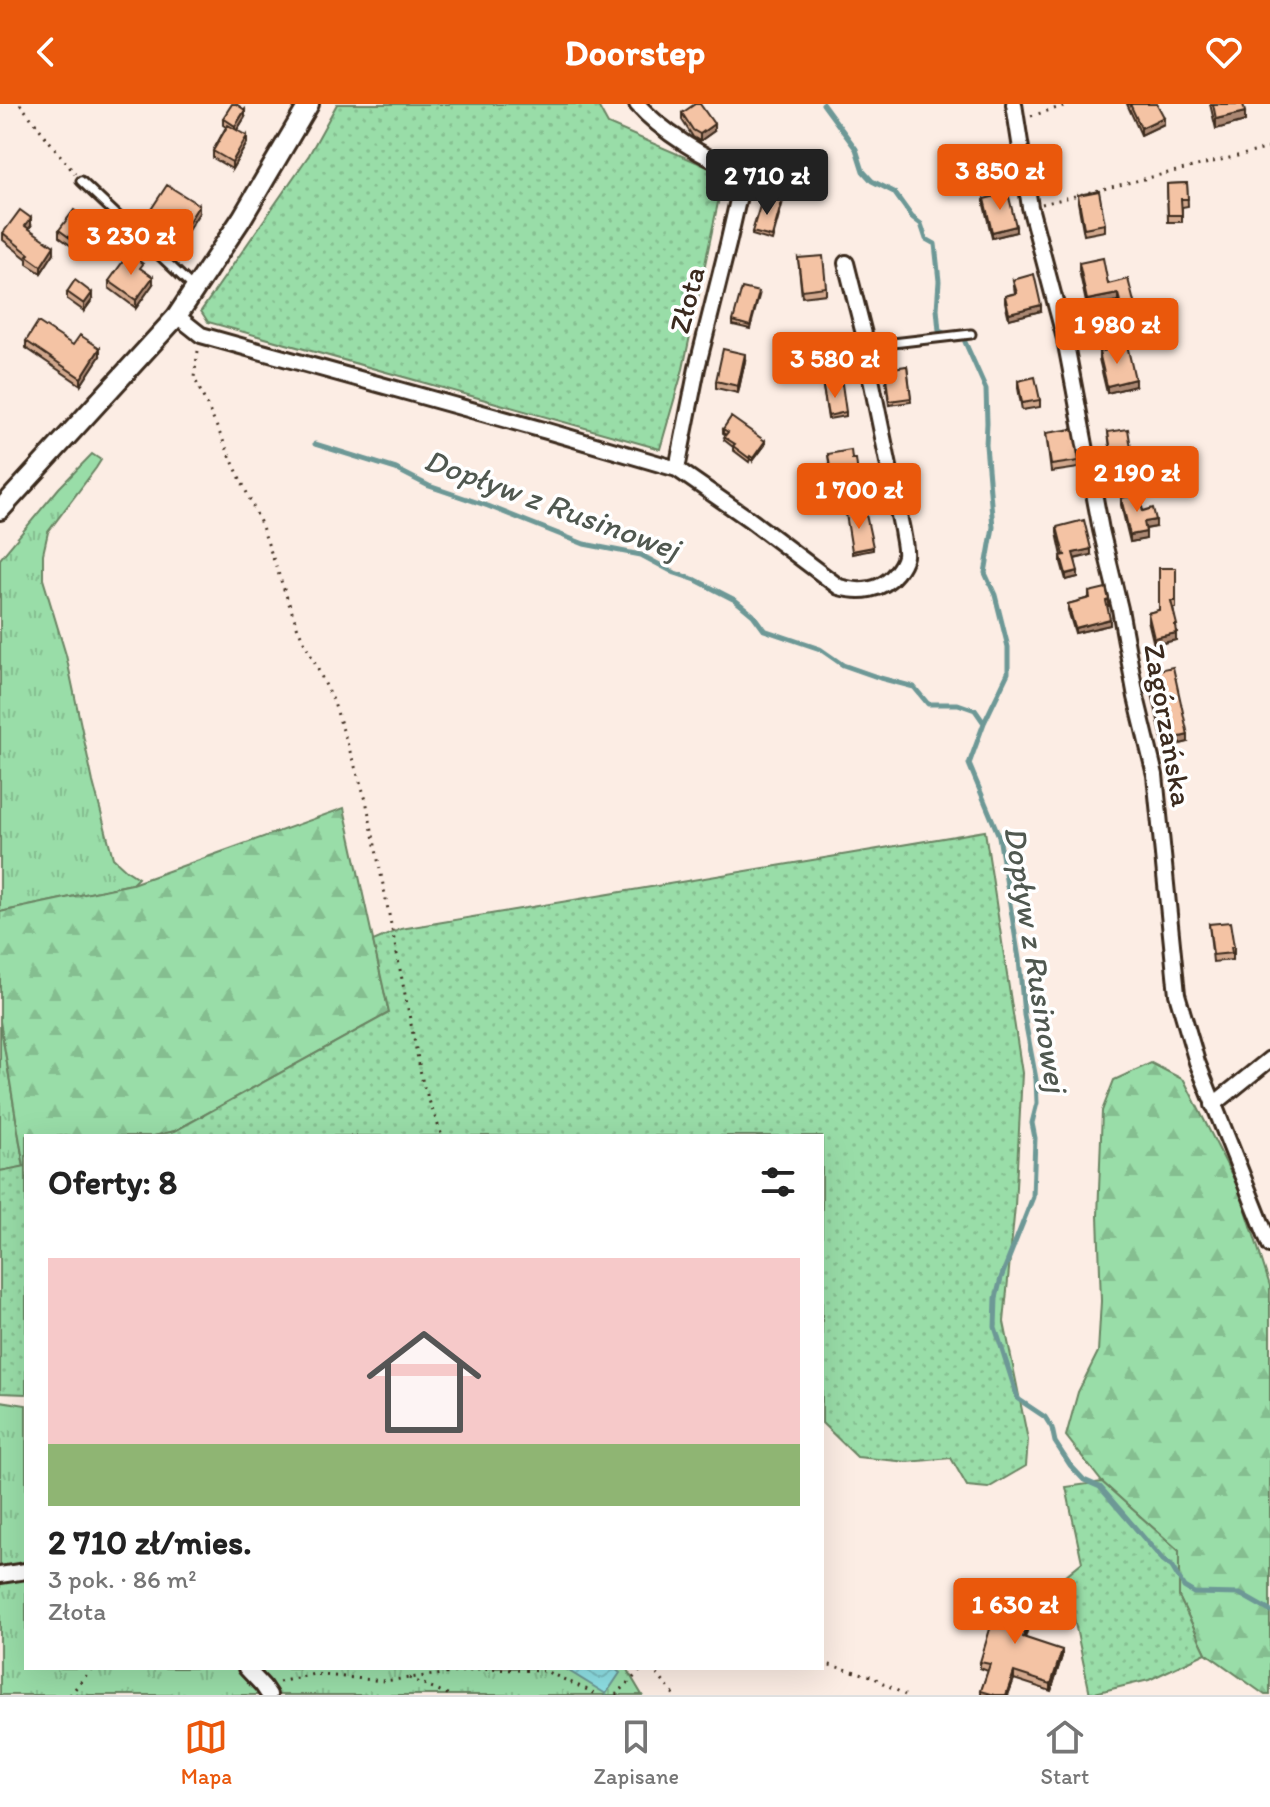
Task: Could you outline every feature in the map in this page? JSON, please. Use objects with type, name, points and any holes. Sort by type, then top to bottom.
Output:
[{"type":"main road","points":[[0,510],[177,316],[242,218],[309,104]]},
{"type":"street","name":"Złota","points":[[637,104],[651,120],[717,163],[739,171],[743,178],[697,368],[677,469]]},
{"type":"street","name":"Zagórzańska","points":[[1014,104],[1030,207],[1065,339],[1101,530],[1155,775],[1177,994],[1197,1062],[1270,1245]]},
{"type":"street","points":[[177,316],[201,335],[677,469],[839,587],[851,591],[874,589],[889,581],[905,556],[867,346],[846,263]]},
{"type":"street","points":[[1213,1105],[1270,1059]]},
{"type":"street","points":[[0,1575],[24,1571]]},
{"type":"street","points":[[248,1670],[266,1690]]},
{"type":"lane","points":[[81,181],[195,289]]},
{"type":"lane","points":[[867,346],[971,334]]},
{"type":"path","points":[[20,104],[81,181]]},
{"type":"path","points":[[1016,120],[1070,104]]},
{"type":"path","points":[[1030,207],[1270,148]]},
{"type":"path","points":[[201,335],[194,377],[261,524],[298,629],[333,700],[366,800],[423,1084],[441,1134]]},
{"type":"path","points":[[824,1664],[871,1676],[905,1695]]},
{"type":"path","points":[[70,1695],[90,1670]]},
{"type":"path","points":[[266,1690],[314,1674],[384,1681],[476,1670]]},
{"type":"path","points":[[515,1670],[545,1671],[599,1695]]},
{"type":"path","points":[[616,1695],[641,1670]]},
{"type":"path","points":[[654,1670],[674,1695]]},
{"type":"path","points":[[408,1678],[450,1695]]},
{"type":"green space","points":[[337,104],[597,104],[608,124],[724,174],[683,369],[660,449],[208,322],[201,311],[309,155]]},
{"type":"green space","points":[[92,454],[101,460],[48,532],[43,554],[43,579],[66,655],[113,858],[138,878],[132,884],[0,912],[0,559],[59,488]]},
{"type":"green space","points":[[344,808],[389,1013],[175,1131],[162,1134],[24,1134],[24,1167],[0,1021],[0,912],[132,884]]},
{"type":"green space","points":[[985,831],[1022,1073],[1015,1206],[1004,1322],[1028,1440],[1026,1466],[988,1488],[967,1486],[951,1458],[908,1462],[857,1457],[824,1425],[824,1134],[162,1134],[175,1131],[389,1013],[373,941],[401,929]]},
{"type":"green space","points":[[0,1021],[24,1167],[0,1171]]},
{"type":"green space","points":[[1151,1063],[1184,1080],[1240,1191],[1270,1286],[1270,1695],[1265,1695],[1206,1653],[1179,1597],[1179,1551],[1102,1482],[1066,1436],[1078,1392],[1098,1352],[1102,1111],[1114,1080]]},
{"type":"green space","points":[[24,1166],[24,1394],[0,1393],[0,1171]]},
{"type":"green space","points":[[0,1401],[24,1405],[24,1670],[627,1670],[642,1695],[0,1695]]},
{"type":"green space","points":[[1102,1482],[1179,1551],[1179,1597],[1206,1653],[1149,1680],[1090,1694],[1065,1576],[1082,1562],[1066,1487]]},
{"type":"water","points":[[567,1670],[616,1670],[620,1673],[606,1694]]},
{"type":"building","points":[[232,104],[245,110],[235,126],[223,118]]},
{"type":"building","points":[[700,104],[714,124],[700,134],[693,130],[682,113]]},
{"type":"building","points":[[1130,104],[1157,104],[1164,117],[1141,128]]},
{"type":"building","points":[[1213,104],[1243,104],[1245,112],[1216,119]]},
{"type":"building","points":[[228,125],[247,136],[232,162],[213,151]]},
{"type":"building","points":[[997,148],[1001,168],[970,175],[966,154]]},
{"type":"building","points":[[1187,183],[1188,199],[1181,199],[1182,215],[1168,215],[1167,184]]},
{"type":"building","points":[[167,185],[199,205],[183,231],[150,211]]},
{"type":"building","points":[[1099,191],[1105,224],[1084,228],[1078,195]]},
{"type":"building","points":[[1008,193],[1016,226],[992,232],[984,199]]},
{"type":"building","points":[[763,196],[782,201],[772,237],[752,232]]},
{"type":"building","points":[[20,210],[31,218],[25,226],[54,246],[41,266],[3,233]]},
{"type":"building","points":[[74,210],[92,223],[77,243],[59,230]]},
{"type":"building","points":[[129,253],[143,264],[140,268],[153,277],[136,300],[109,281]]},
{"type":"building","points":[[823,256],[826,287],[802,290],[798,258]]},
{"type":"building","points":[[1103,258],[1108,284],[1128,279],[1136,310],[1123,313],[1118,294],[1087,300],[1079,263]]},
{"type":"building","points":[[1034,274],[1041,305],[1009,313],[1005,296],[1017,293],[1013,280]]},
{"type":"building","points":[[75,280],[92,293],[84,304],[67,292]]},
{"type":"building","points":[[742,288],[759,292],[750,326],[733,321]]},
{"type":"building","points":[[38,322],[73,345],[80,335],[100,348],[81,378],[26,341]]},
{"type":"building","points":[[1127,345],[1135,379],[1107,386],[1099,352]]},
{"type":"building","points":[[723,349],[745,354],[738,386],[716,381]]},
{"type":"building","points":[[907,366],[911,398],[889,401],[885,369]]},
{"type":"building","points":[[1035,377],[1040,400],[1022,403],[1018,381]]},
{"type":"building","points":[[842,384],[846,412],[828,416],[823,387]]},
{"type":"building","points":[[731,417],[765,441],[753,458],[724,437],[728,432],[723,429]]},
{"type":"building","points":[[1073,429],[1079,461],[1051,465],[1046,433]]},
{"type":"building","points":[[1128,429],[1133,461],[1113,464],[1108,432]]},
{"type":"building","points":[[851,450],[852,459],[856,459],[856,484],[833,488],[828,454]]},
{"type":"building","points":[[1139,494],[1143,511],[1153,508],[1156,520],[1144,522],[1146,532],[1130,535],[1121,498]]},
{"type":"building","points":[[865,510],[873,547],[852,551],[846,514]]},
{"type":"building","points":[[1084,520],[1091,549],[1073,553],[1078,571],[1066,574],[1061,556],[1066,555],[1057,527]]},
{"type":"building","points":[[1159,568],[1176,568],[1176,601],[1171,601],[1177,625],[1176,633],[1154,638],[1148,613],[1159,610]]},
{"type":"building","points":[[1106,588],[1110,619],[1075,628],[1068,604],[1090,598],[1089,592]]},
{"type":"building","points":[[1173,667],[1188,735],[1164,741],[1149,672]]},
{"type":"building","points":[[1230,922],[1232,953],[1213,955],[1209,924]]},
{"type":"building","points":[[1004,1583],[1030,1590],[1024,1608],[1031,1611],[1023,1637],[1062,1650],[1051,1684],[1014,1672],[1006,1695],[995,1695],[981,1691],[990,1664],[980,1662]]},
{"type":"waterway","points":[[823,104],[856,149],[863,171],[872,181],[894,192],[921,224],[926,239],[935,244],[939,331],[947,334]]},
{"type":"waterway","points":[[965,342],[986,389],[986,445],[993,527],[985,573],[995,595],[1008,647],[1008,673],[984,723]]},
{"type":"waterway","name":"Dopływ z Rusinowej","points":[[315,444],[396,469],[429,486],[584,544],[641,555],[735,600],[753,615],[764,630],[820,649],[843,665],[914,687],[928,704],[958,704],[975,710],[984,723],[969,764],[999,836],[1036,1079],[1037,1103],[1032,1123],[1035,1138],[1033,1197],[996,1298],[995,1327],[1018,1399],[1045,1417],[1052,1428],[1055,1442],[1070,1465],[1084,1480],[1100,1487],[1172,1567],[1184,1587],[1194,1593],[1240,1594],[1270,1611]]}]
